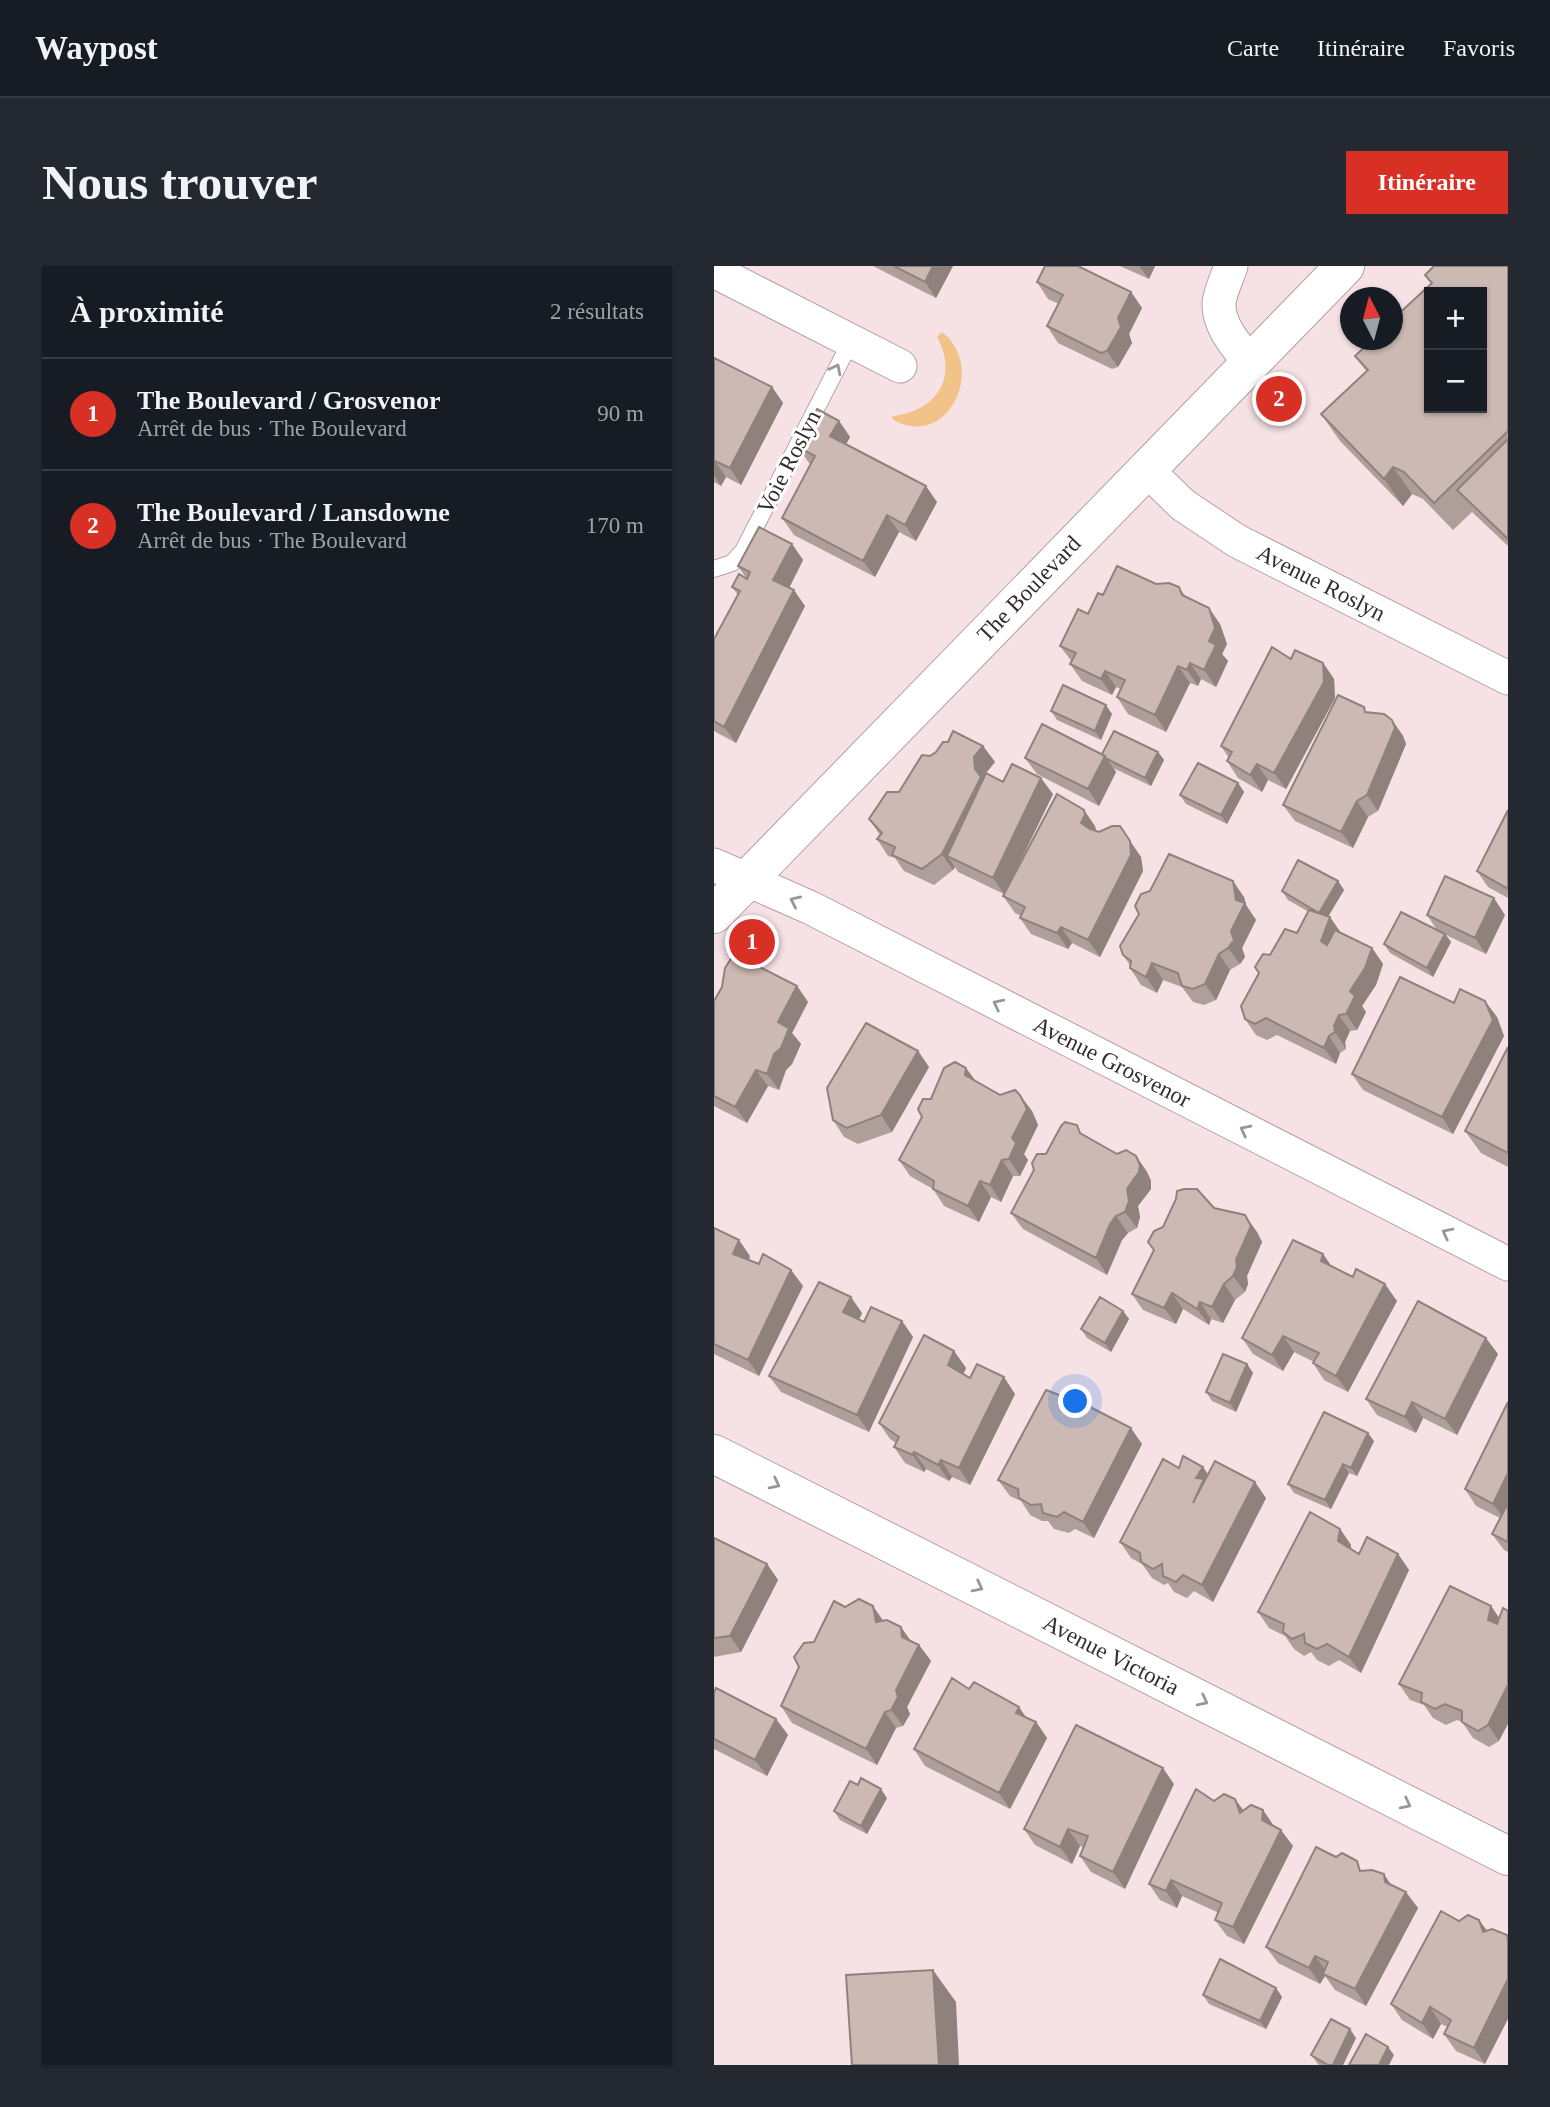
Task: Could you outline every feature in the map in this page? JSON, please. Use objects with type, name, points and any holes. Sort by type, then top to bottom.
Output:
[{"type":"main road","name":"The Boulevard","points":[[714,914],[731,873],[1146,469],[1345,266]]},
{"type":"main road","name":"Avenue Victoria","points":[[714,1454],[1508,1856]]},
{"type":"street","points":[[1231,266],[1219,302],[1221,318],[1228,334],[1249,362]]},
{"type":"street","points":[[714,271],[749,276],[851,341],[900,366]]},
{"type":"street","name":"Avenue Roslyn","points":[[1146,469],[1183,505],[1237,541],[1508,678]]},
{"type":"street","name":"Avenue Grosvenor","points":[[731,873],[811,908],[1508,1264]]},
{"type":"lane","name":"Voie Roslyn","points":[[714,569],[732,563],[743,551],[851,341]]},
{"type":"shaded area","points":[[942,332],[955,347],[961,365],[961,384],[955,401],[944,415],[929,424],[912,426],[892,419],[893,416],[922,407],[940,390],[946,366],[937,337]]},
{"type":"building","points":[[894,266],[933,266],[925,282]]},
{"type":"building","points":[[1045,266],[1078,266],[1131,292],[1118,318],[1121,327],[1107,351],[1101,353],[1047,326],[1063,295],[1037,282]]},
{"type":"building","points":[[1434,266],[1508,266],[1508,431],[1434,503],[1404,472],[1393,467],[1384,479],[1321,414],[1368,370],[1355,356],[1361,350],[1403,350],[1403,310],[1424,290],[1424,413],[1487,413],[1487,287],[1428,287],[1432,283],[1425,275]]},
{"type":"building","points":[[714,358],[772,387],[730,468],[715,461],[714,463]]},
{"type":"building","points":[[817,409],[839,421],[830,436],[926,486],[905,525],[887,515],[863,561],[782,518],[815,456],[798,447]]},
{"type":"building","points":[[1508,439],[1508,539],[1457,490]]},
{"type":"building","points":[[759,527],[792,544],[773,580],[794,590],[724,727],[714,721],[714,639],[740,591],[732,587],[739,574],[747,579],[750,572],[738,566]]},
{"type":"building","points":[[1117,566],[1156,584],[1169,583],[1179,587],[1182,595],[1209,608],[1215,628],[1209,641],[1216,645],[1204,670],[1190,663],[1187,670],[1178,666],[1155,715],[1117,697],[1125,680],[1105,671],[1101,679],[1070,664],[1076,653],[1060,646],[1078,609],[1088,614],[1098,593],[1103,595]]},
{"type":"building","points":[[1272,647],[1291,659],[1295,650],[1323,663],[1324,682],[1274,773],[1257,764],[1250,775],[1227,761],[1232,752],[1221,746]]},
{"type":"building","points":[[1063,685],[1106,705],[1095,731],[1051,711]]},
{"type":"building","points":[[1338,695],[1364,707],[1365,712],[1384,714],[1392,720],[1395,728],[1367,795],[1357,801],[1341,832],[1283,805]]},
{"type":"building","points":[[1042,724],[1105,756],[1088,789],[1025,758]]},
{"type":"building","points":[[953,731],[983,746],[974,757],[975,769],[981,777],[942,854],[922,869],[892,855],[895,847],[877,839],[882,833],[869,819],[887,792],[899,792],[922,755],[930,756],[936,752],[943,742],[948,742]]},
{"type":"building","points":[[1114,731],[1158,752],[1145,778],[1102,754]]},
{"type":"building","points":[[1198,763],[1238,783],[1221,815],[1180,795]]},
{"type":"building","points":[[1012,764],[1041,778],[993,878],[947,856],[986,773],[1003,782]]},
{"type":"building","points":[[1057,794],[1084,810],[1081,823],[1090,829],[1099,832],[1112,826],[1120,826],[1130,841],[1131,855],[1088,940],[1061,927],[1057,933],[1020,918],[1025,907],[1003,896]]},
{"type":"building","points":[[1508,810],[1508,889],[1477,871]]},
{"type":"building","points":[[1169,854],[1233,881],[1236,900],[1245,903],[1231,931],[1234,940],[1219,954],[1205,984],[1193,989],[1182,986],[1178,973],[1152,963],[1146,977],[1130,968],[1131,961],[1123,955],[1120,946],[1139,914],[1135,906],[1141,894],[1150,891]]},
{"type":"building","points":[[1298,860],[1338,881],[1319,913],[1282,891]]},
{"type":"building","points":[[1445,876],[1494,898],[1475,938],[1427,915]]},
{"type":"building","points":[[1309,910],[1330,917],[1321,941],[1327,945],[1335,930],[1372,948],[1365,968],[1350,991],[1355,996],[1346,1014],[1339,1015],[1334,1026],[1335,1032],[1329,1036],[1324,1048],[1266,1018],[1255,1024],[1245,1019],[1241,1006],[1259,973],[1255,967],[1263,954],[1270,955],[1285,929],[1297,933]]},
{"type":"building","points":[[1401,912],[1445,934],[1427,968],[1384,944]]},
{"type":"building","points":[[734,954],[797,986],[778,1022],[789,1028],[781,1048],[774,1054],[767,1074],[756,1070],[735,1107],[714,1096],[714,1001],[722,987],[725,968]]},
{"type":"building","points":[[1400,977],[1454,1003],[1460,989],[1485,1001],[1493,1020],[1442,1117],[1352,1074]]},
{"type":"building","points":[[866,1023],[918,1051],[881,1115],[847,1128],[833,1120],[827,1088]]},
{"type":"building","points":[[1508,1047],[1508,1153],[1465,1131]]},
{"type":"building","points":[[955,1062],[966,1068],[965,1075],[1000,1095],[1015,1090],[1027,1109],[1012,1138],[1016,1143],[1009,1159],[1002,1160],[990,1185],[980,1181],[968,1206],[933,1189],[934,1181],[899,1160],[922,1117],[918,1109],[923,1099],[931,1099],[944,1068]]},
{"type":"building","points":[[1065,1122],[1077,1125],[1080,1133],[1117,1154],[1126,1150],[1136,1156],[1140,1165],[1139,1172],[1127,1189],[1129,1201],[1125,1212],[1116,1216],[1110,1224],[1096,1258],[1011,1213],[1034,1170],[1032,1163],[1037,1154],[1046,1154]]},
{"type":"building","points":[[1197,1189],[1214,1208],[1245,1215],[1251,1226],[1236,1260],[1237,1267],[1233,1276],[1224,1284],[1212,1307],[1200,1302],[1197,1309],[1172,1293],[1164,1308],[1132,1294],[1154,1250],[1148,1242],[1154,1231],[1163,1227],[1177,1191]]},
{"type":"building","points":[[714,1228],[739,1240],[733,1254],[759,1264],[763,1254],[791,1270],[748,1360],[714,1344]]},
{"type":"building","points":[[1293,1240],[1323,1254],[1321,1261],[1353,1277],[1356,1269],[1385,1284],[1336,1376],[1313,1363],[1319,1353],[1283,1336],[1272,1355],[1242,1338]]},
{"type":"building","points":[[819,1282],[851,1297],[843,1312],[864,1322],[871,1307],[902,1321],[857,1415],[769,1376]]},
{"type":"building","points":[[1100,1297],[1123,1311],[1105,1343],[1081,1329]]},
{"type":"building","points":[[1418,1301],[1486,1338],[1445,1419],[1412,1402],[1405,1417],[1366,1399]]},
{"type":"building","points":[[924,1335],[954,1351],[948,1365],[970,1378],[977,1364],[1004,1377],[959,1468],[941,1460],[938,1465],[914,1452],[913,1455],[894,1447],[899,1437],[879,1423]]},
{"type":"building","points":[[1223,1354],[1247,1364],[1230,1403],[1206,1392]]},
{"type":"building","points":[[1046,1390],[1088,1406],[1131,1428],[1083,1522],[1064,1512],[1057,1517],[1043,1513],[1041,1504],[1031,1505],[1019,1498],[1018,1489],[998,1480]]},
{"type":"building","points":[[1508,1402],[1508,1473],[1493,1504],[1465,1489]]},
{"type":"building","points":[[1324,1412],[1368,1433],[1351,1468],[1343,1464],[1325,1500],[1288,1484]]},
{"type":"building","points":[[1183,1456],[1203,1467],[1196,1478],[1204,1479],[1193,1503],[1215,1461],[1255,1482],[1202,1585],[1183,1575],[1176,1582],[1163,1576],[1162,1564],[1153,1569],[1141,1562],[1140,1553],[1120,1542],[1163,1459],[1179,1468]]},
{"type":"building","points":[[1508,1503],[1508,1542],[1492,1534]]},
{"type":"building","points":[[1310,1512],[1340,1529],[1338,1541],[1359,1554],[1367,1537],[1398,1554],[1349,1657],[1327,1644],[1317,1649],[1305,1643],[1304,1634],[1292,1639],[1283,1632],[1284,1624],[1258,1612]]},
{"type":"building","points":[[714,1538],[767,1564],[730,1636],[714,1638]]},
{"type":"building","points":[[1450,1586],[1491,1606],[1488,1620],[1497,1624],[1503,1608],[1508,1611],[1508,1685],[1488,1725],[1478,1731],[1462,1722],[1462,1711],[1445,1704],[1435,1709],[1421,1702],[1422,1693],[1399,1684]]},
{"type":"building","points":[[859,1599],[873,1606],[876,1622],[887,1620],[901,1627],[902,1637],[919,1645],[896,1690],[898,1697],[891,1710],[885,1712],[866,1749],[781,1706],[799,1667],[794,1657],[804,1643],[814,1642],[834,1601],[845,1607]]},
{"type":"building","points":[[952,1678],[969,1689],[974,1682],[1019,1707],[1016,1713],[1036,1722],[999,1793],[914,1749]]},
{"type":"building","points":[[716,1688],[776,1719],[755,1760],[714,1739]]},
{"type":"building","points":[[1076,1725],[1163,1768],[1113,1872],[1080,1856],[1088,1836],[1068,1829],[1060,1847],[1024,1829]]},
{"type":"building","points":[[861,1778],[881,1789],[861,1826],[834,1811],[850,1781],[858,1785]]},
{"type":"building","points":[[1196,1789],[1214,1801],[1224,1794],[1235,1799],[1240,1813],[1251,1805],[1263,1810],[1262,1820],[1281,1830],[1233,1927],[1215,1920],[1222,1903],[1171,1880],[1166,1891],[1149,1884]]},
{"type":"building","points":[[1316,1847],[1336,1857],[1342,1853],[1357,1861],[1360,1871],[1372,1870],[1384,1874],[1385,1882],[1406,1892],[1355,1989],[1323,1974],[1328,1962],[1315,1956],[1309,1968],[1266,1947]]},
{"type":"building","points":[[1441,1911],[1459,1921],[1468,1915],[1479,1920],[1483,1932],[1492,1929],[1507,1935],[1508,1979],[1474,2048],[1444,2034],[1451,2020],[1430,2007],[1422,2023],[1391,2004]]},
{"type":"building","points":[[1220,1959],[1276,1988],[1260,2021],[1203,1995]]},
{"type":"building","points":[[933,1970],[939,2065],[852,2065],[846,1975]]},
{"type":"building","points":[[1331,2019],[1350,2029],[1333,2065],[1328,2065],[1311,2055]]},
{"type":"building","points":[[1366,2034],[1388,2047],[1379,2065],[1349,2065]]},
{"type":"place","name":"The Boulevard / Lansdowne","points":[[1279,399]]},
{"type":"place","name":"The Boulevard / Grosvenor","points":[[752,942]]}]
